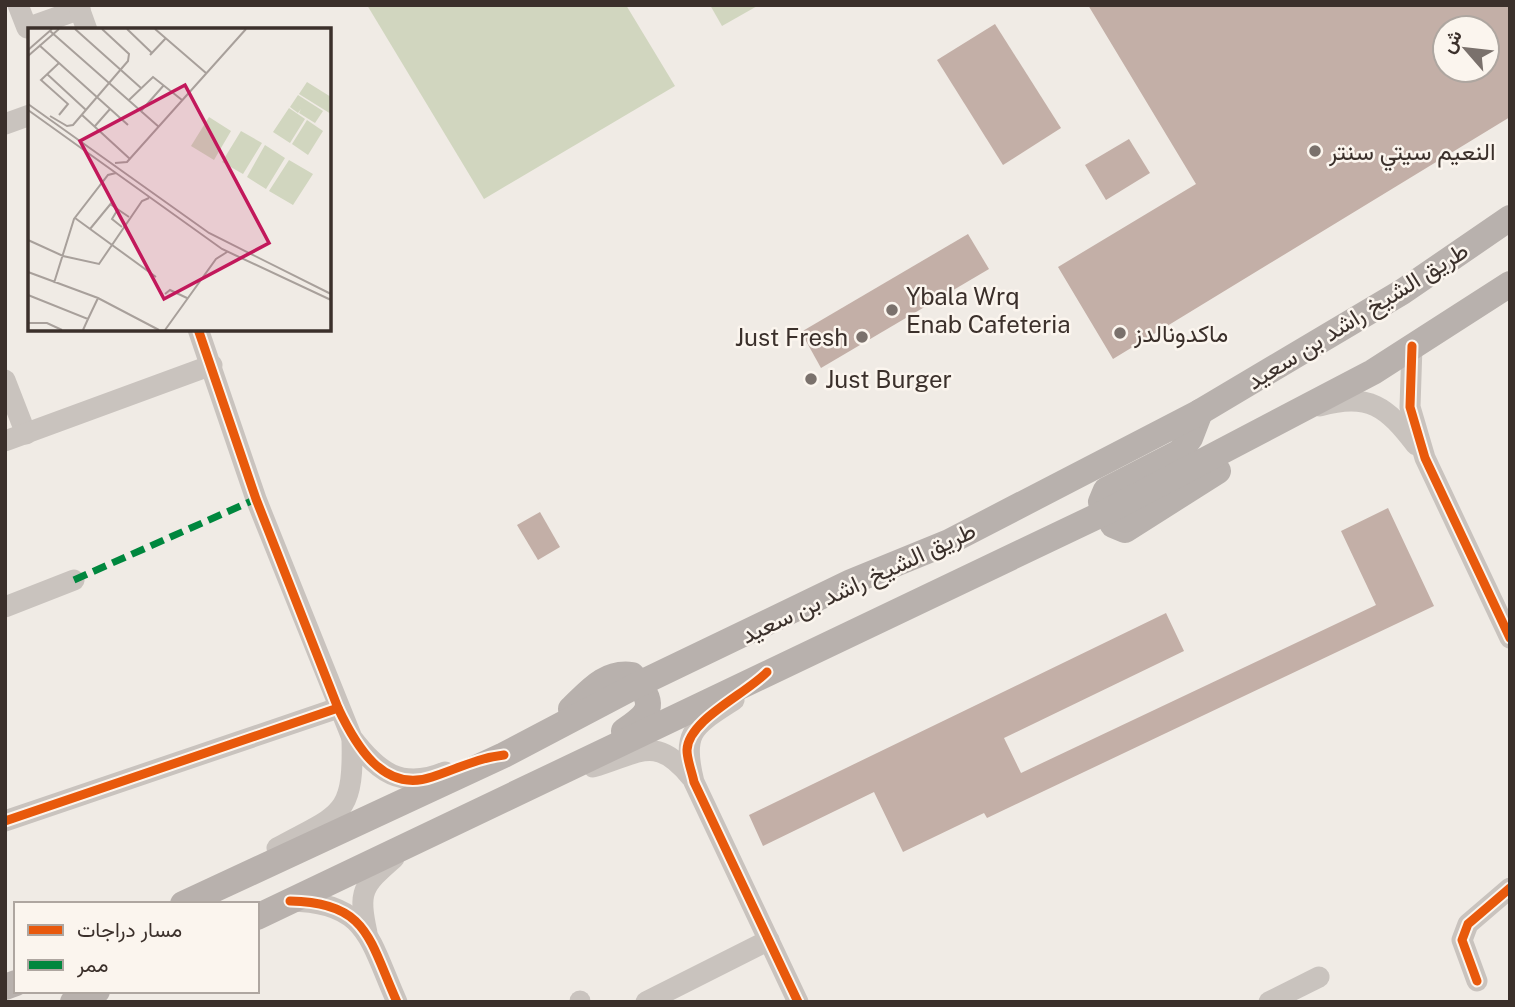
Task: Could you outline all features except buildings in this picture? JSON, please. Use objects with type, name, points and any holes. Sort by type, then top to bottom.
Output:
[{"type":"main road","name":"طريق الشيخ راشد بن سعيد","points":[[187,902],[504,755],[639,684],[851,582],[948,542],[1200,412],[1402,292],[1510,218]]},
{"type":"main road","name":"طريق الشيخ راشد بن سعيد","points":[[259,916],[1106,512],[1373,372],[1510,284]]},
{"type":"main road","points":[[1106,512],[1101,502],[1103,493],[1180,452],[1190,438],[1200,412]]},
{"type":"main road","points":[[564,770],[645,717],[649,706],[646,693],[639,684]]},
{"type":"main road","points":[[73,1002],[93,993]]},
{"type":"street","points":[[18,5],[28,29]]},
{"type":"street","points":[[29,28],[79,7],[86,28]]},
{"type":"street","points":[[5,124],[28,116]]},
{"type":"street","points":[[199,331],[256,499],[352,738],[375,765],[412,780],[431,778],[479,758],[504,755]]},
{"type":"street","points":[[1412,346],[1410,407],[1425,458]]},
{"type":"street","points":[[5,441],[212,365]]},
{"type":"street","points":[[5,380],[26,434]]},
{"type":"street","points":[[1292,414],[1357,400],[1378,406],[1395,418],[1425,458],[1503,612],[1510,638]]},
{"type":"street","points":[[5,607],[74,580]]},
{"type":"street","points":[[767,672],[693,731],[687,751],[694,782],[798,1002]]},
{"type":"street","points":[[5,821],[338,708]]},
{"type":"street","points":[[230,882],[249,863],[326,822],[341,809],[354,772],[352,738]]},
{"type":"street","points":[[564,770],[591,768],[654,750],[674,758],[694,782]]},
{"type":"street","points":[[366,933],[361,897],[364,888],[368,881],[407,847]]},
{"type":"street","points":[[1477,981],[1462,940],[1468,925],[1510,888]]},
{"type":"street","points":[[290,901],[328,903],[358,922],[366,933],[397,1002]]},
{"type":"street","points":[[658,999],[769,940]]},
{"type":"street","points":[[1269,1002],[1319,977]]},
{"type":"green space","points":[[367,5],[626,5],[675,86],[484,199]]},
{"type":"green space","points":[[710,5],[759,5],[722,26]]},
{"type":"marked path","points":[[74,580],[256,499]]},
{"type":"cycle path","points":[[199,331],[256,499],[338,708],[362,750],[385,772],[399,778],[415,780],[504,755]]},
{"type":"cycle path","points":[[1412,346],[1410,407],[1425,458],[1510,638]]},
{"type":"cycle path","points":[[767,672],[697,728],[690,739],[687,754],[694,782],[798,1002]]},
{"type":"cycle path","points":[[5,821],[338,708]]},
{"type":"cycle path","points":[[1477,981],[1462,940],[1468,924],[1510,888]]},
{"type":"cycle path","points":[[290,901],[336,908],[351,917],[371,943],[397,1002]]},
{"type":"place","name":"النعيم سيتي سنتر","points":[[1315,151]]},
{"type":"place","name":"Ybala Wrq Enab Cafeteria","points":[[892,310]]},
{"type":"place","name":"ماكدونالدز","points":[[1120,333]]},
{"type":"place","name":"Just Fresh","points":[[862,337]]},
{"type":"place","name":"Just Burger","points":[[811,379]]}]
